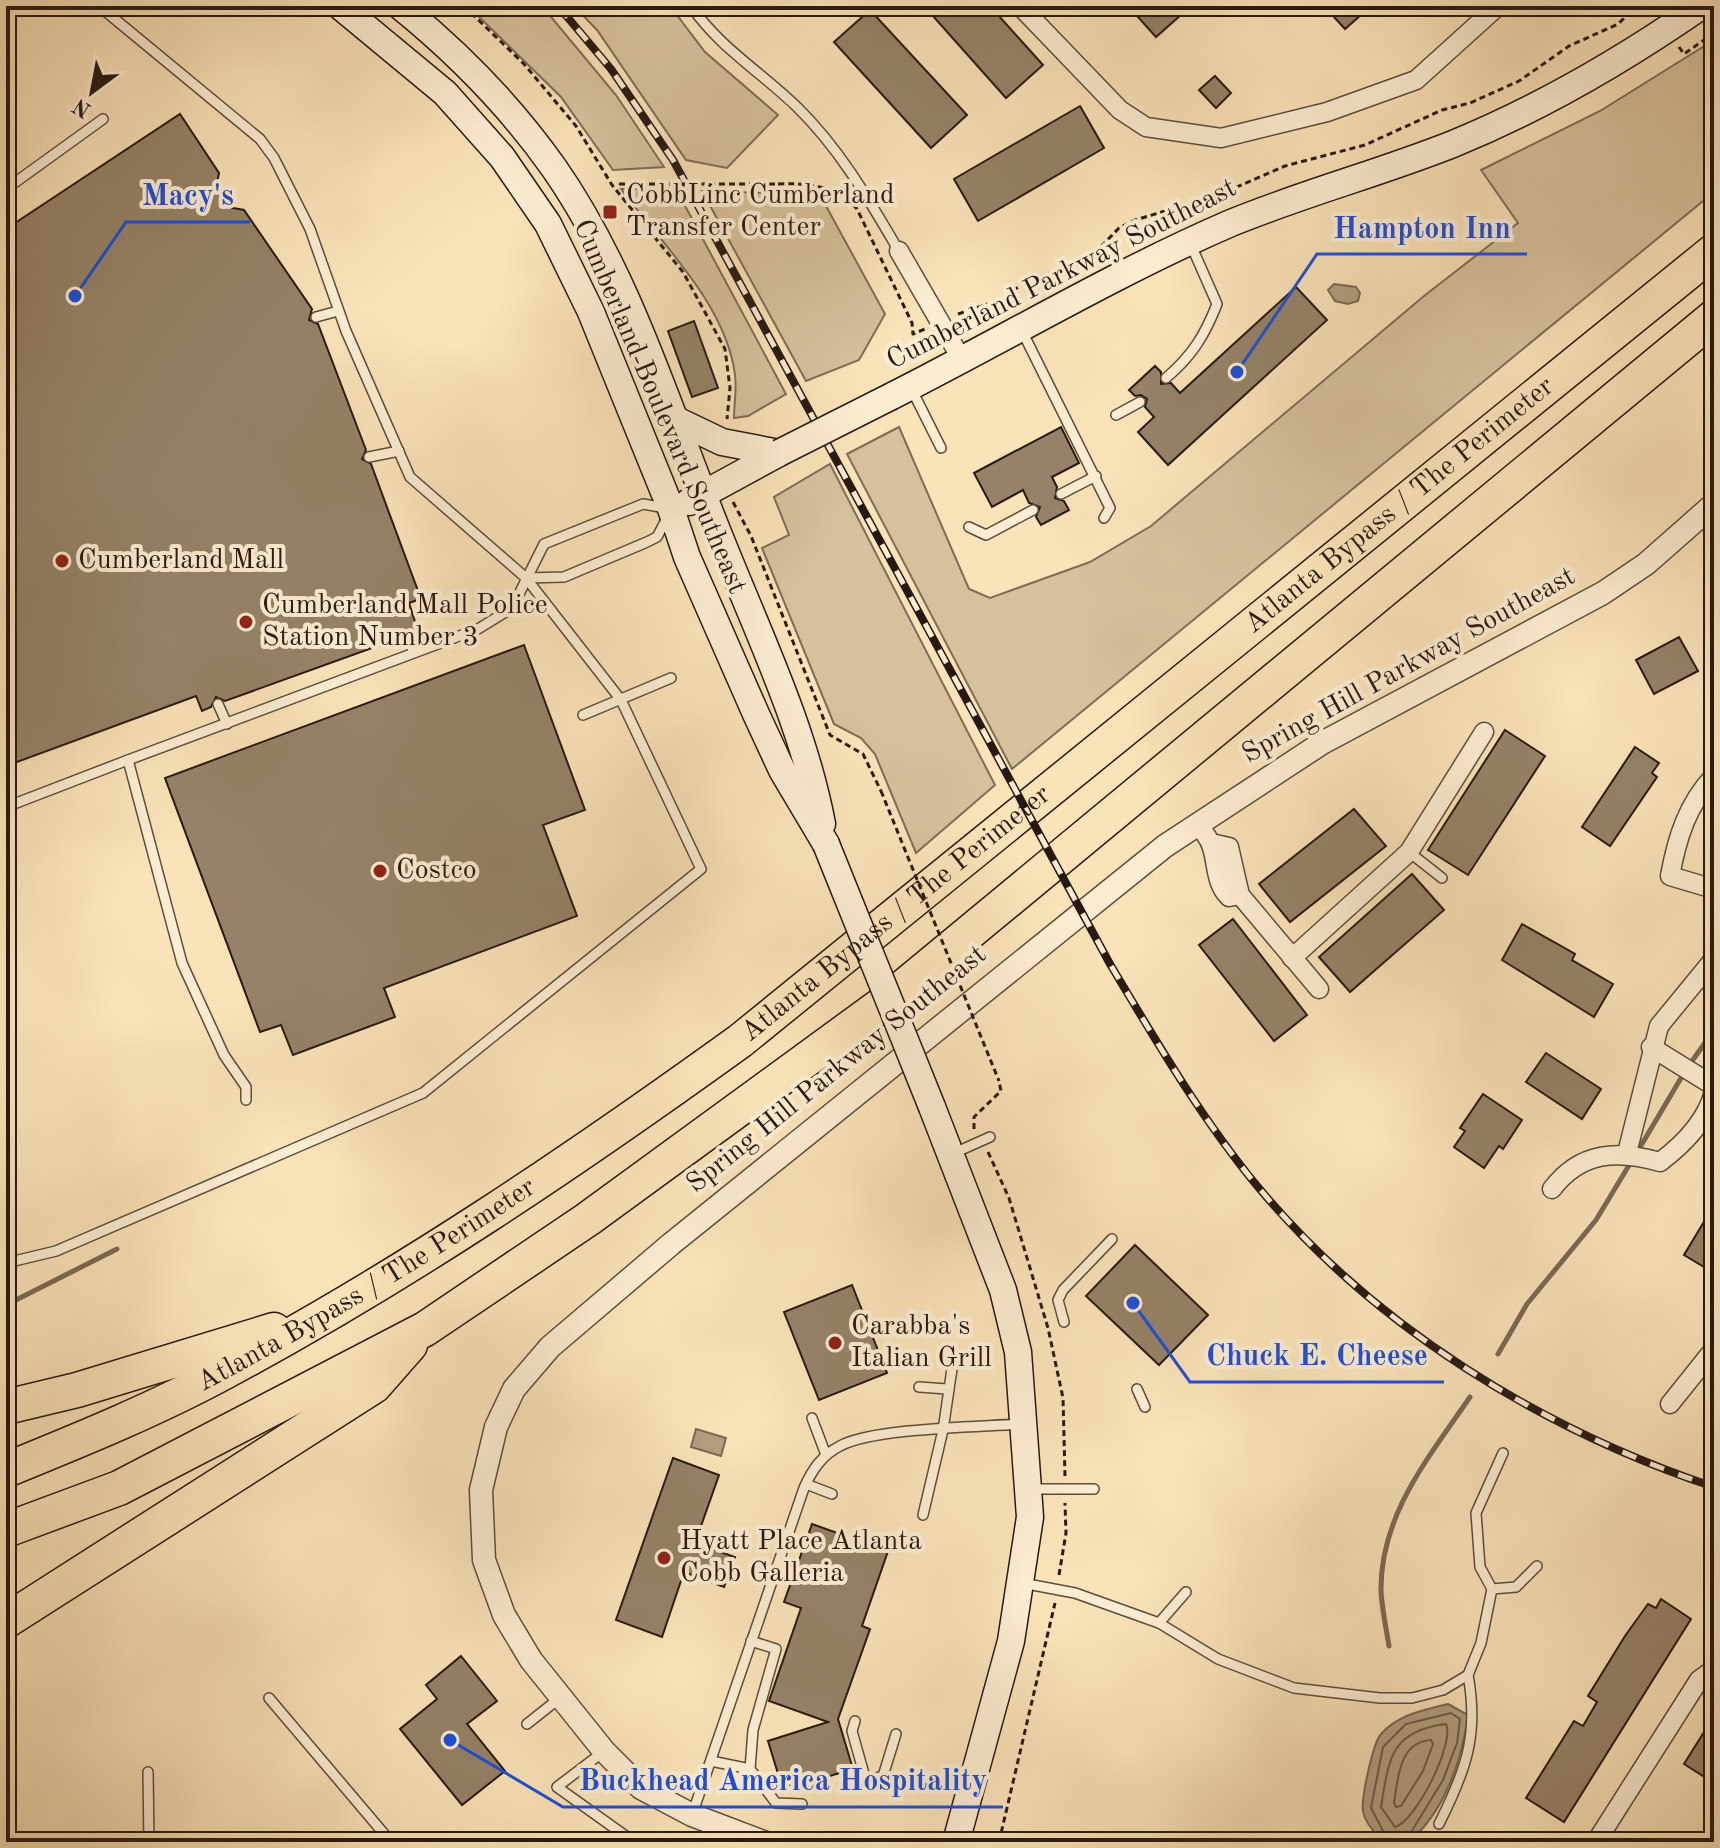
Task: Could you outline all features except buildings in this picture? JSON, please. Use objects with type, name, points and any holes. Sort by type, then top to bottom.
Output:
[{"type":"highway","name":"Atlanta Bypass / The Perimeter","points":[[6,1470],[86,1438],[224,1372],[317,1319],[524,1191],[740,1041],[1714,251]]},
{"type":"highway","name":"Atlanta Bypass / The Perimeter","points":[[6,1530],[119,1488],[425,1329],[588,1219],[884,1003],[1714,317]]},
{"type":"highway","points":[[6,1407],[317,1319]]},
{"type":"highway","points":[[6,1621],[374,1386],[425,1329]]},
{"type":"main road","name":"Cumberland Boulevard Southeast","points":[[340,6],[445,93],[480,131],[525,188],[567,260],[671,509],[687,557],[769,742],[826,844],[952,1154],[1003,1290],[1018,1352],[1030,1517],[1011,1641],[956,1842]]},
{"type":"main road","name":"Cumberland Boulevard Southeast","points":[[400,6],[468,66],[505,105],[555,170],[603,253],[704,496],[807,759],[826,844]]},
{"type":"main road","name":"Cumberland Parkway Southeast","points":[[671,509],[704,496],[779,453],[1189,242],[1271,207],[1487,129],[1603,70],[1695,8]]},
{"type":"main road","points":[[672,418],[722,442],[779,453]]},
{"type":"street","points":[[1020,6],[1120,110],[1146,127],[1221,138],[1327,112],[1416,80],[1498,6]]},
{"type":"street","points":[[899,251],[962,360]]},
{"type":"street","name":"Spring Hill Parkway Southeast","points":[[763,1842],[692,1815],[641,1788],[604,1751],[531,1660],[504,1615],[489,1579],[481,1541],[481,1490],[486,1462],[507,1402],[522,1378],[560,1338],[671,1244],[1072,917],[1204,834],[1322,743],[1603,593],[1646,564],[1714,504]]},
{"type":"street","points":[[1292,958],[1409,852],[1484,732]]},
{"type":"street","points":[[1714,776],[1693,803],[1684,821],[1670,876],[1714,889]]},
{"type":"street","points":[[1204,834],[1229,847],[1240,895],[1319,989]]},
{"type":"street","points":[[1627,1153],[1651,1047],[1659,1026],[1714,959]]},
{"type":"street","points":[[1552,1189],[1566,1170],[1578,1165],[1627,1153],[1660,1162],[1686,1142],[1711,1103],[1714,1089],[1651,1047]]},
{"type":"street","points":[[1670,1404],[1714,1349]]},
{"type":"street","points":[[1596,1842],[1699,1680],[1714,1669]]},
{"type":"lane","points":[[6,1263],[56,1251],[423,1093],[701,869],[621,700],[526,578],[410,477],[338,311],[310,229],[267,148],[99,6]]},
{"type":"lane","points":[[691,6],[734,55],[817,127],[850,169],[899,251]]},
{"type":"lane","points":[[6,189],[103,119]]},
{"type":"lane","points":[[1166,378],[1189,358],[1205,334],[1217,304],[1189,242]]},
{"type":"lane","points":[[316,317],[338,311]]},
{"type":"lane","points":[[1021,329],[1096,476],[1110,508],[1104,518]]},
{"type":"lane","points":[[901,391],[941,448]]},
{"type":"lane","points":[[1116,415],[1140,402]]},
{"type":"lane","points":[[369,457],[399,451]]},
{"type":"lane","points":[[1061,494],[1096,476]]},
{"type":"lane","points":[[6,807],[478,629],[512,608],[526,578],[544,544],[643,504],[671,509],[657,537],[647,542],[564,577],[526,578]]},
{"type":"lane","points":[[969,527],[986,535],[1033,510]]},
{"type":"lane","points":[[407,636],[414,652]]},
{"type":"lane","points":[[583,715],[671,678]]},
{"type":"lane","points":[[218,704],[227,724]]},
{"type":"lane","points":[[128,760],[182,963],[224,1055],[246,1087],[246,1100]]},
{"type":"lane","points":[[1409,852],[1442,878]]},
{"type":"lane","points":[[952,1154],[990,1137]]},
{"type":"lane","points":[[1064,1322],[1058,1300],[1063,1290],[1112,1239]]},
{"type":"lane","points":[[923,1515],[943,1430],[953,1362]]},
{"type":"lane","points":[[919,1387],[947,1389]]},
{"type":"lane","points":[[1137,1389],[1145,1407]]},
{"type":"lane","points":[[812,1418],[826,1455]]},
{"type":"lane","points":[[692,1815],[806,1484],[826,1455],[854,1440],[1025,1424]]},
{"type":"lane","points":[[1439,1824],[1469,1756],[1474,1705],[1468,1675],[1481,1643],[1492,1589],[1480,1567],[1476,1513],[1503,1453]]},
{"type":"lane","points":[[806,1484],[832,1494]]},
{"type":"lane","points":[[1028,1489],[1094,1489]]},
{"type":"lane","points":[[1492,1589],[1516,1587],[1537,1566]]},
{"type":"lane","points":[[1022,1583],[1075,1593],[1159,1623],[1218,1659],[1294,1688],[1357,1698],[1412,1698],[1443,1690],[1468,1675]]},
{"type":"lane","points":[[1159,1623],[1186,1592]]},
{"type":"lane","points":[[750,1769],[753,1730],[776,1649],[751,1641]]},
{"type":"lane","points":[[527,1724],[561,1697]]},
{"type":"lane","points":[[269,1698],[391,1842]]},
{"type":"lane","points":[[855,1721],[852,1731],[866,1781],[883,1776],[896,1734]]},
{"type":"lane","points":[[604,1751],[557,1787],[634,1842]]},
{"type":"lane","points":[[711,1761],[750,1769],[776,1803],[802,1804]]},
{"type":"lane","points":[[148,1772],[149,1842]]},
{"type":"path","points":[[464,6],[524,64],[576,126],[612,185],[683,272],[725,349],[730,388],[724,428]]},
{"type":"path","points":[[969,309],[1000,300],[1024,283],[1092,256],[1119,228],[1135,220],[1216,196],[1285,166],[1365,145],[1442,110],[1470,103],[1519,81],[1569,46],[1611,28],[1637,6]]},
{"type":"path","points":[[1684,54],[1714,33]]},
{"type":"path","points":[[612,185],[826,186],[857,209],[915,333]]},
{"type":"path","points":[[748,532],[830,735],[863,754],[881,791],[999,1081]]},
{"type":"shaded area","points":[[468,6],[542,6],[616,95],[664,167],[613,170],[561,97]]},
{"type":"shaded area","points":[[574,6],[670,6],[705,52],[778,115],[727,168],[686,160],[597,30]]},
{"type":"shaded area","points":[[1714,40],[1714,192],[1012,769],[847,454],[899,427],[969,589],[990,598],[1090,562],[1151,526],[1424,296],[1518,223],[1481,170],[1600,111]]},
{"type":"shaded area","points":[[621,189],[676,189],[786,394],[748,416],[734,418],[735,375],[719,324],[690,276]]},
{"type":"shaded area","points":[[702,191],[820,195],[885,314],[859,360],[806,381]]},
{"type":"shaded area","points":[[830,464],[995,785],[916,853],[875,754],[861,738],[834,724],[762,548],[789,535],[774,497]]},
{"type":"water","points":[[1334,284],[1356,287],[1360,293],[1358,301],[1348,304],[1335,301],[1328,290]]},
{"type":"water","points":[[696,1429],[726,1438],[721,1456],[691,1447]]},
{"type":"water","points":[[1448,1704],[1468,1715],[1450,1784],[1433,1815],[1409,1842],[1383,1842],[1368,1824],[1363,1811],[1368,1771],[1378,1739],[1388,1727],[1404,1717]]},
{"type":"waterway","points":[[1690,1064],[1714,1030]]},
{"type":"waterway","points":[[1636,1154],[1684,1073]]},
{"type":"waterway","points":[[1498,1354],[1527,1304],[1596,1220],[1631,1162]]},
{"type":"waterway","points":[[6,1305],[117,1249]]},
{"type":"waterway","points":[[1389,1646],[1381,1591],[1389,1537],[1410,1488],[1470,1397]]},
{"type":"railway","points":[[558,6],[611,69],[673,160],[1110,964],[1180,1078],[1237,1161],[1304,1238],[1355,1285],[1409,1329],[1465,1368],[1525,1404],[1586,1435],[1714,1487]]},
{"type":"place","name":"CobbLinc Cumberland Transfer Center","points":[[610,212]]},
{"type":"place","name":"Macy's","points":[[75,296]]},
{"type":"place","name":"Hampton Inn","points":[[1237,372]]},
{"type":"place","name":"Cumberland Mall","points":[[62,561]]},
{"type":"place","name":"Cumberland Mall Police Station Number 3","points":[[246,622]]},
{"type":"place","name":"Costco","points":[[380,871]]},
{"type":"place","name":"Chuck E. Cheese","points":[[1133,1303]]},
{"type":"place","name":"Carabba's Italian Grill","points":[[835,1343]]},
{"type":"place","name":"Hyatt Place Atlanta Cobb Galleria","points":[[664,1558]]},
{"type":"place","name":"Buckhead America Hospitality","points":[[450,1740]]}]
